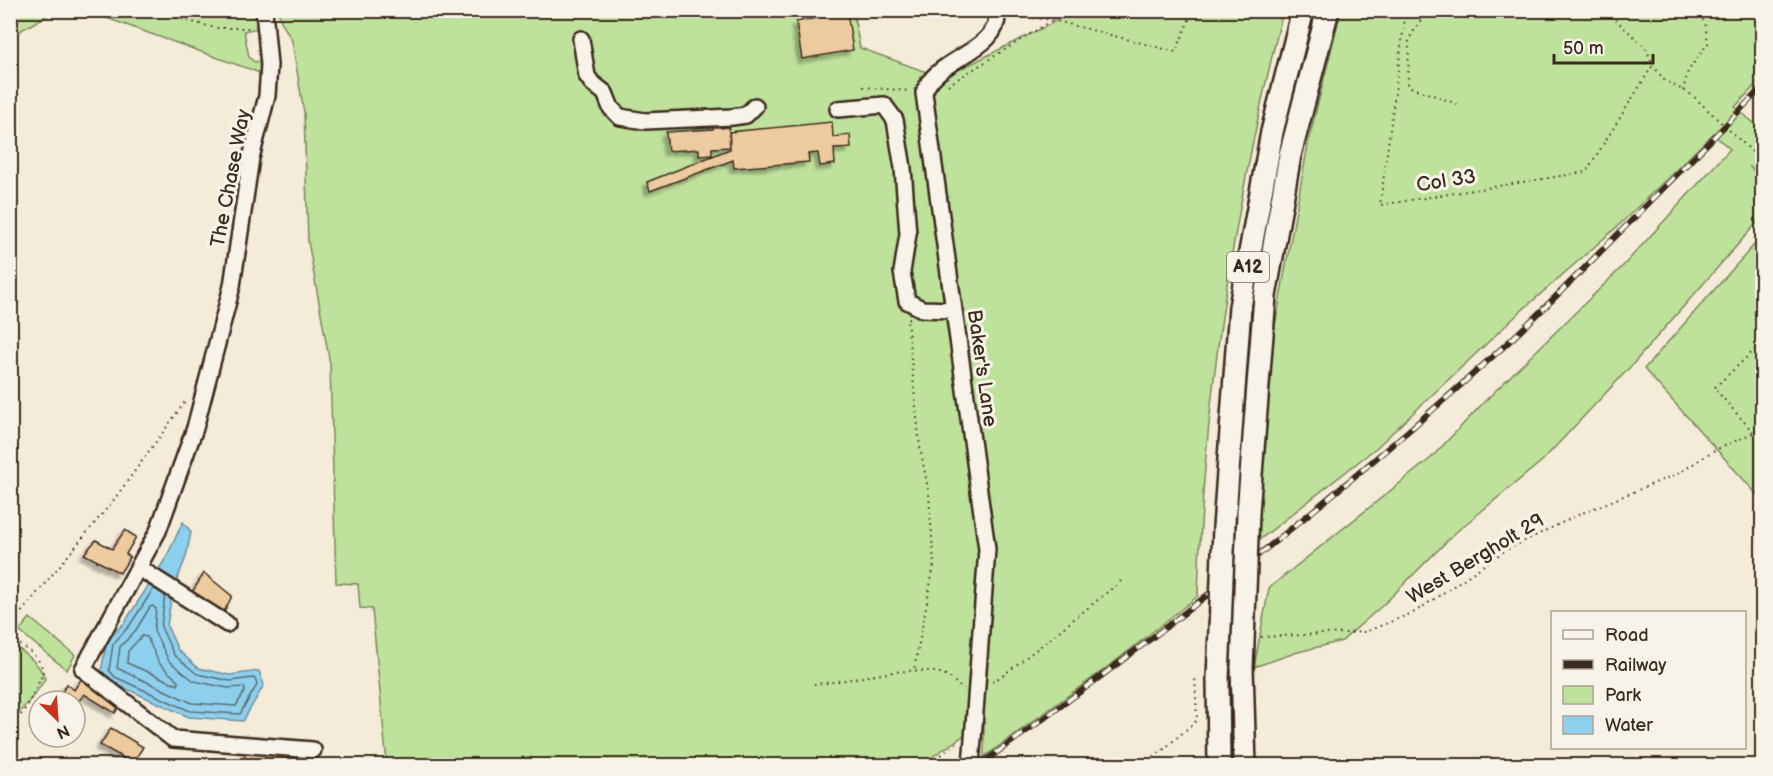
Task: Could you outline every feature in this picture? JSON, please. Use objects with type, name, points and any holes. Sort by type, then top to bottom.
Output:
[{"type":"highway","name":"A12","points":[[1220,765],[1218,679],[1224,528],[1240,307],[1272,132],[1304,10]]},
{"type":"highway","name":"A12","points":[[1245,765],[1242,668],[1248,513],[1265,296],[1290,155],[1328,10]]},
{"type":"street","name":"The Chase Way","points":[[264,10],[268,65],[267,96],[251,158],[232,286],[195,429],[158,531],[83,669],[173,739],[313,750]]},
{"type":"street","name":"Baker's Lane","points":[[971,765],[987,549],[924,93],[926,84],[933,75],[989,38],[996,26],[998,12]]},
{"type":"street","points":[[581,39],[587,76],[605,93],[611,108],[620,117],[645,121],[723,118],[746,115],[755,106]]},
{"type":"street","points":[[838,109],[884,105],[895,120],[903,168],[908,234],[902,272],[907,301],[922,309],[953,310]]},
{"type":"street","points":[[139,568],[227,624]]},
{"type":"path","points":[[147,10],[215,28],[265,29]]},
{"type":"path","points":[[998,12],[1053,20],[1176,52],[1193,10]]},
{"type":"path","name":"Col 33","points":[[1406,10],[1380,205],[1586,172],[1653,65]]},
{"type":"path","points":[[1427,10],[1409,39],[1408,86],[1460,105]]},
{"type":"path","points":[[1600,10],[1617,21],[1646,48],[1653,65],[1664,80],[1700,102],[1762,161]]},
{"type":"path","points":[[1683,91],[1688,71],[1708,43],[1705,23],[1696,10]]},
{"type":"path","points":[[914,670],[934,565],[928,494],[920,447],[907,320],[922,309]]},
{"type":"path","points":[[1753,432],[1714,388],[1762,343]]},
{"type":"path","points":[[10,626],[112,501],[189,396]]},
{"type":"path","name":"West Bergholt 29","points":[[1254,637],[1365,632],[1414,612],[1506,550],[1580,514],[1679,472],[1713,451],[1762,429]]},
{"type":"path","points":[[814,684],[914,670],[945,674],[961,688],[977,687],[1001,677],[1121,581]]},
{"type":"path","points":[[10,638],[37,658],[43,674],[27,706],[10,730]]},
{"type":"path","points":[[1138,765],[1163,750],[1197,720],[1196,675]]},
{"type":"path","points":[[927,765],[974,730]]},
{"type":"green space","points":[[11,10],[55,10],[55,11],[11,36]]},
{"type":"green space","points":[[87,11],[256,11],[258,28],[244,31],[249,57],[254,62],[259,61],[260,73]]},
{"type":"green space","points":[[278,11],[853,11],[860,48],[943,78],[1076,11],[1283,11],[1250,155],[1224,301],[1207,448],[1198,596],[1117,660],[984,757],[984,722],[920,765],[387,765],[372,609],[360,608],[358,584],[336,583],[330,364],[308,241],[304,113],[292,41]]},
{"type":"green space","points":[[1341,11],[1762,11],[1762,78],[1735,107],[1762,128],[1762,178],[1749,166],[1762,179],[1762,217],[1633,364],[1542,461],[1455,533],[1384,604],[1342,641],[1298,652],[1254,667],[1269,588],[1431,458],[1485,401],[1622,267],[1730,149],[1713,134],[1618,226],[1519,313],[1376,448],[1258,541],[1258,497],[1273,337],[1309,139]]},
{"type":"green space","points":[[1762,236],[1762,500],[1644,369]]},
{"type":"green space","points":[[30,618],[75,655],[67,670],[19,631]]},
{"type":"green space","points":[[11,643],[36,663],[45,679],[38,689],[27,689],[27,703],[11,722]]},
{"type":"water","points":[[183,522],[191,532],[186,557],[172,593],[167,626],[178,650],[198,668],[230,675],[259,671],[264,685],[243,721],[189,717],[111,682],[101,671],[107,641],[125,622],[166,558]]},
{"type":"building","points":[[847,12],[853,50],[802,59],[796,22]]},
{"type":"building","points":[[720,122],[721,128],[729,127],[730,147],[712,148],[712,155],[699,156],[699,149],[668,151],[666,132],[713,129],[713,123]]},
{"type":"building","points":[[832,122],[833,137],[850,135],[851,148],[834,149],[835,164],[820,166],[818,153],[808,154],[809,162],[734,168],[733,160],[650,191],[647,182],[730,149],[729,132]]},
{"type":"building","points":[[125,530],[136,537],[126,554],[130,557],[120,573],[84,554],[96,540],[112,549]]},
{"type":"building","points":[[204,573],[232,596],[225,610],[220,612],[191,594]]},
{"type":"building","points":[[82,678],[120,705],[115,713],[87,696],[87,689],[75,689]]},
{"type":"building","points":[[67,684],[73,689],[64,689]]},
{"type":"building","points":[[111,728],[143,747],[133,763],[100,745]]},
{"type":"building","points":[[245,753],[294,756],[293,766],[244,766]]},
{"type":"building","points":[[193,760],[235,763],[235,766],[193,766]]},
{"type":"railway","points":[[978,766],[1246,565],[1439,405],[1551,302],[1762,87]]}]
